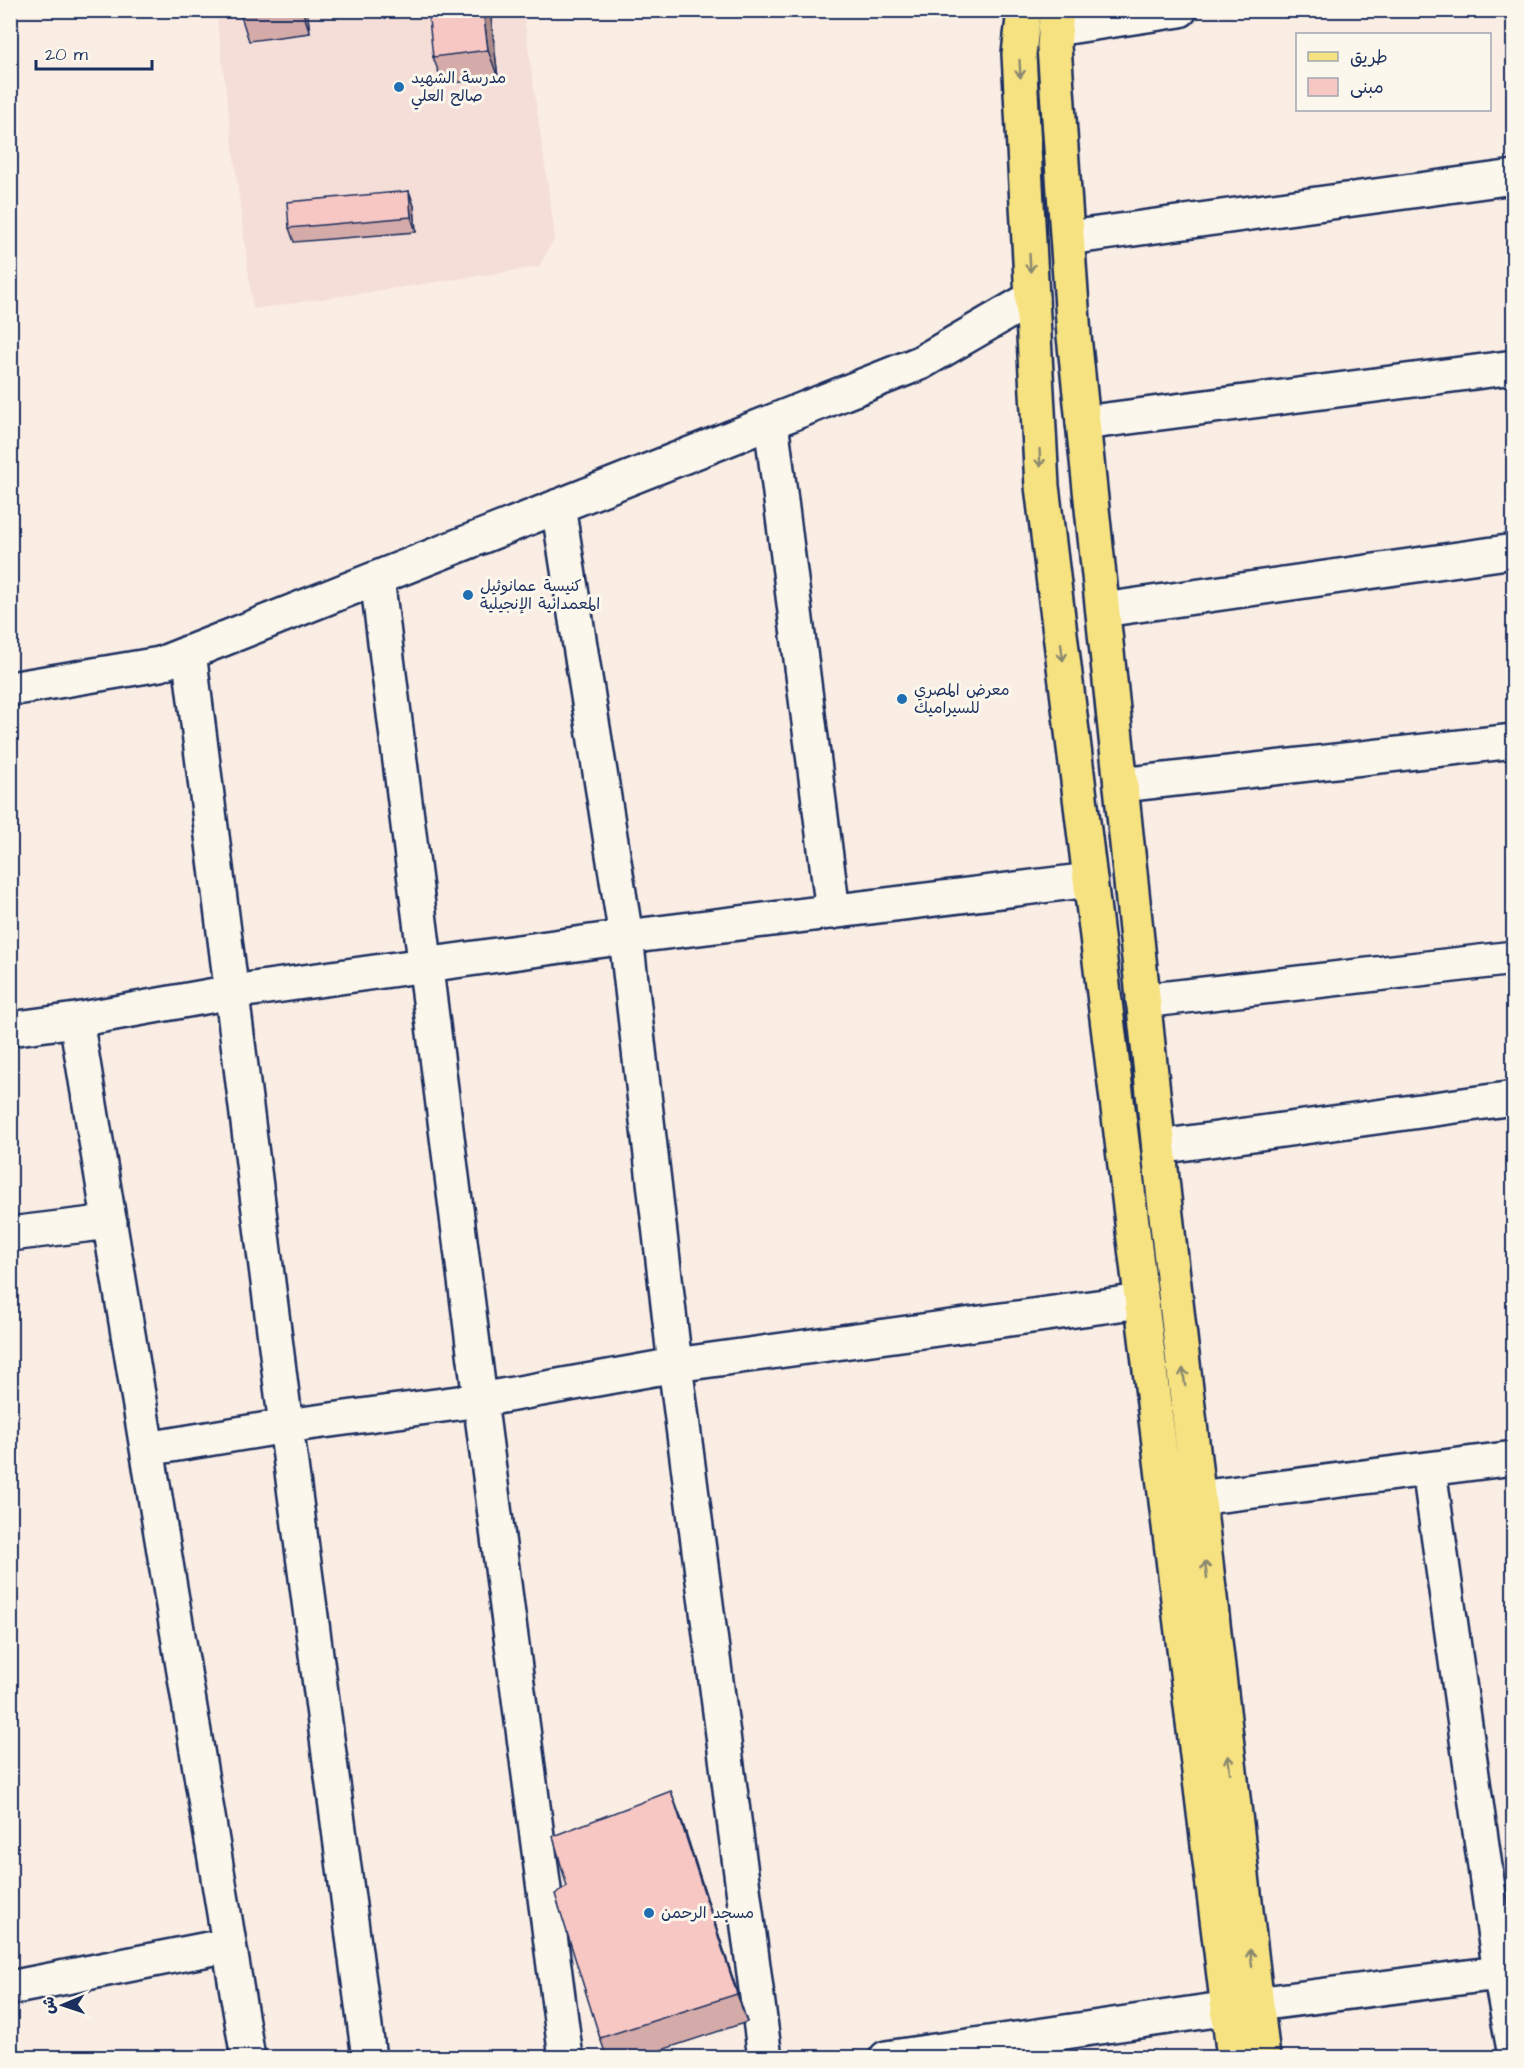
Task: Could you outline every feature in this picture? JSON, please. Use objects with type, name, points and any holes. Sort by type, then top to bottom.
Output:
[{"type":"main road","points":[[1024,10],[1019,54],[1042,486],[1142,1301],[1242,2006],[1263,2058]]},
{"type":"main road","points":[[1056,20],[1054,46],[1074,336],[1143,1001],[1198,1498],[1242,2006],[1234,2058]]},
{"type":"street","points":[[1056,20],[1180,10]]},
{"type":"street","points":[[1068,238],[1514,177]]},
{"type":"street","points":[[10,689],[160,664],[920,363],[1032,298]]},
{"type":"street","points":[[1083,423],[1514,367]]},
{"type":"street","points":[[771,422],[833,912]]},
{"type":"street","points":[[558,506],[626,937],[675,1365],[765,2058]]},
{"type":"street","points":[[1102,610],[1514,551]]},
{"type":"street","points":[[376,578],[566,2058]]},
{"type":"street","points":[[189,652],[286,1426],[369,2058]]},
{"type":"street","points":[[1121,785],[1514,741]]},
{"type":"street","points":[[10,1029],[76,1020],[232,992],[626,937],[1090,880]]},
{"type":"street","points":[[1143,1001],[1514,958]]},
{"type":"street","points":[[76,1020],[248,2058]]},
{"type":"street","points":[[1159,1148],[1514,1098]]},
{"type":"street","points":[[10,1234],[110,1222]]},
{"type":"street","points":[[147,1449],[286,1426],[480,1400],[675,1365],[1142,1301]]},
{"type":"street","points":[[1198,1498],[1514,1458]]},
{"type":"street","points":[[1429,1470],[1507,1972],[1514,2050]]},
{"type":"street","points":[[10,1988],[229,1945]]},
{"type":"street","points":[[886,2058],[1242,2006],[1507,1972]]},
{"type":"shaded area","points":[[216,11],[523,11],[555,237],[539,267],[253,309]]},
{"type":"building","points":[[239,10],[259,10],[239,13]]},
{"type":"building","points":[[428,10],[483,10],[488,50],[433,57]]},
{"type":"building","points":[[409,191],[411,217],[289,228],[287,202]]},
{"type":"building","points":[[671,1791],[737,1994],[600,2038],[555,1894],[567,1887],[553,1836]]},
{"type":"place","name":"مدرسة الشهيد صالح العلي","points":[[399,87]]},
{"type":"place","name":"كنيسة عمانوئيل المعمدانية الإنجيلية","points":[[468,595]]},
{"type":"place","name":"معرض المصري للسيراميك","points":[[902,699]]},
{"type":"place","name":"مسجد الرحمن","points":[[649,1913]]}]
